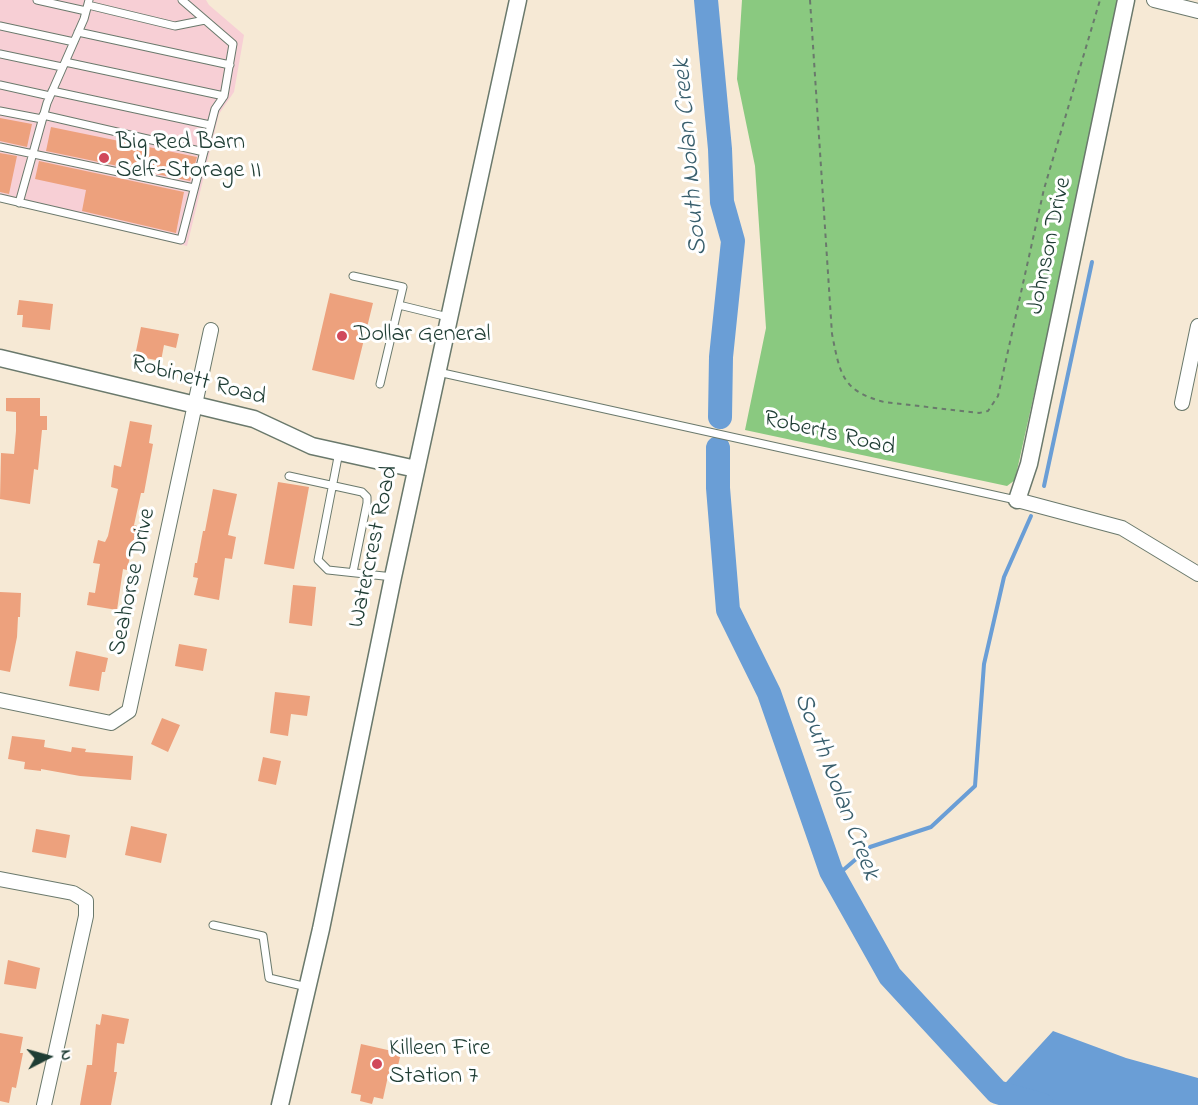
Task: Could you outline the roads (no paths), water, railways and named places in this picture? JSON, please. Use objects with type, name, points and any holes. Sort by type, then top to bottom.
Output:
[{"type":"street","name":"Watercrest Road","points":[[280,1105],[321,929],[393,576],[518,0]]},
{"type":"street","name":"Johnson Drive","points":[[1017,500],[1029,464],[1126,0]]},
{"type":"street","points":[[1154,0],[1198,11]]},
{"type":"street","points":[[1182,403],[1198,326]]},
{"type":"street","name":"Seahorse Drive","points":[[0,700],[111,723],[129,711],[211,330]]},
{"type":"street","name":"Robinett Road","points":[[0,358],[254,419],[312,446],[416,469]]},
{"type":"street","name":"Roberts Road","points":[[1017,500],[1122,528],[1198,574]]},
{"type":"street","points":[[0,879],[73,893],[86,901],[86,916],[44,1105]]},
{"type":"lane","points":[[37,0],[88,5],[175,26],[205,20]]},
{"type":"lane","points":[[0,198],[181,240],[210,125],[215,109],[224,96],[233,44],[182,0]]},
{"type":"lane","points":[[19,203],[51,93],[88,5]]},
{"type":"lane","points":[[0,26],[74,42]]},
{"type":"lane","points":[[78,32],[230,65]]},
{"type":"lane","points":[[0,54],[64,64],[224,96]]},
{"type":"lane","points":[[0,86],[51,93],[210,125]]},
{"type":"lane","points":[[0,111],[43,117],[204,152]]},
{"type":"lane","points":[[0,147],[194,188]]},
{"type":"lane","points":[[353,276],[403,287],[380,384]]},
{"type":"lane","points":[[399,305],[450,318]]},
{"type":"lane","name":"Roberts Road","points":[[438,372],[1017,500]]},
{"type":"lane","points":[[339,452],[318,560],[328,570],[393,576]]},
{"type":"lane","points":[[289,476],[362,492],[367,497],[353,572]]},
{"type":"lane","points":[[213,925],[263,936],[269,978],[307,987]]},
{"type":"water","points":[[1053,1031],[1126,1058],[1198,1078],[1198,1105],[1000,1105],[997,1092]]},
{"type":"waterway","name":"South Nolan Creek","points":[[706,0],[720,149],[722,202],[733,241],[721,357],[720,417]]},
{"type":"waterway","points":[[1044,486],[1092,262]]},
{"type":"waterway","name":"South Nolan Creek","points":[[718,448],[718,488],[728,610],[769,693],[831,871],[890,976],[997,1092],[1042,1105]]},
{"type":"waterway","points":[[834,878],[870,847],[931,827],[975,786],[984,664],[1004,577],[1031,516]]},
{"type":"place","name":"Big Red Barn Self-Storage II","points":[[104,158]]},
{"type":"place","name":"Dollar General","points":[[342,336]]},
{"type":"place","name":"Killeen Fire Station 7","points":[[377,1064]]}]
